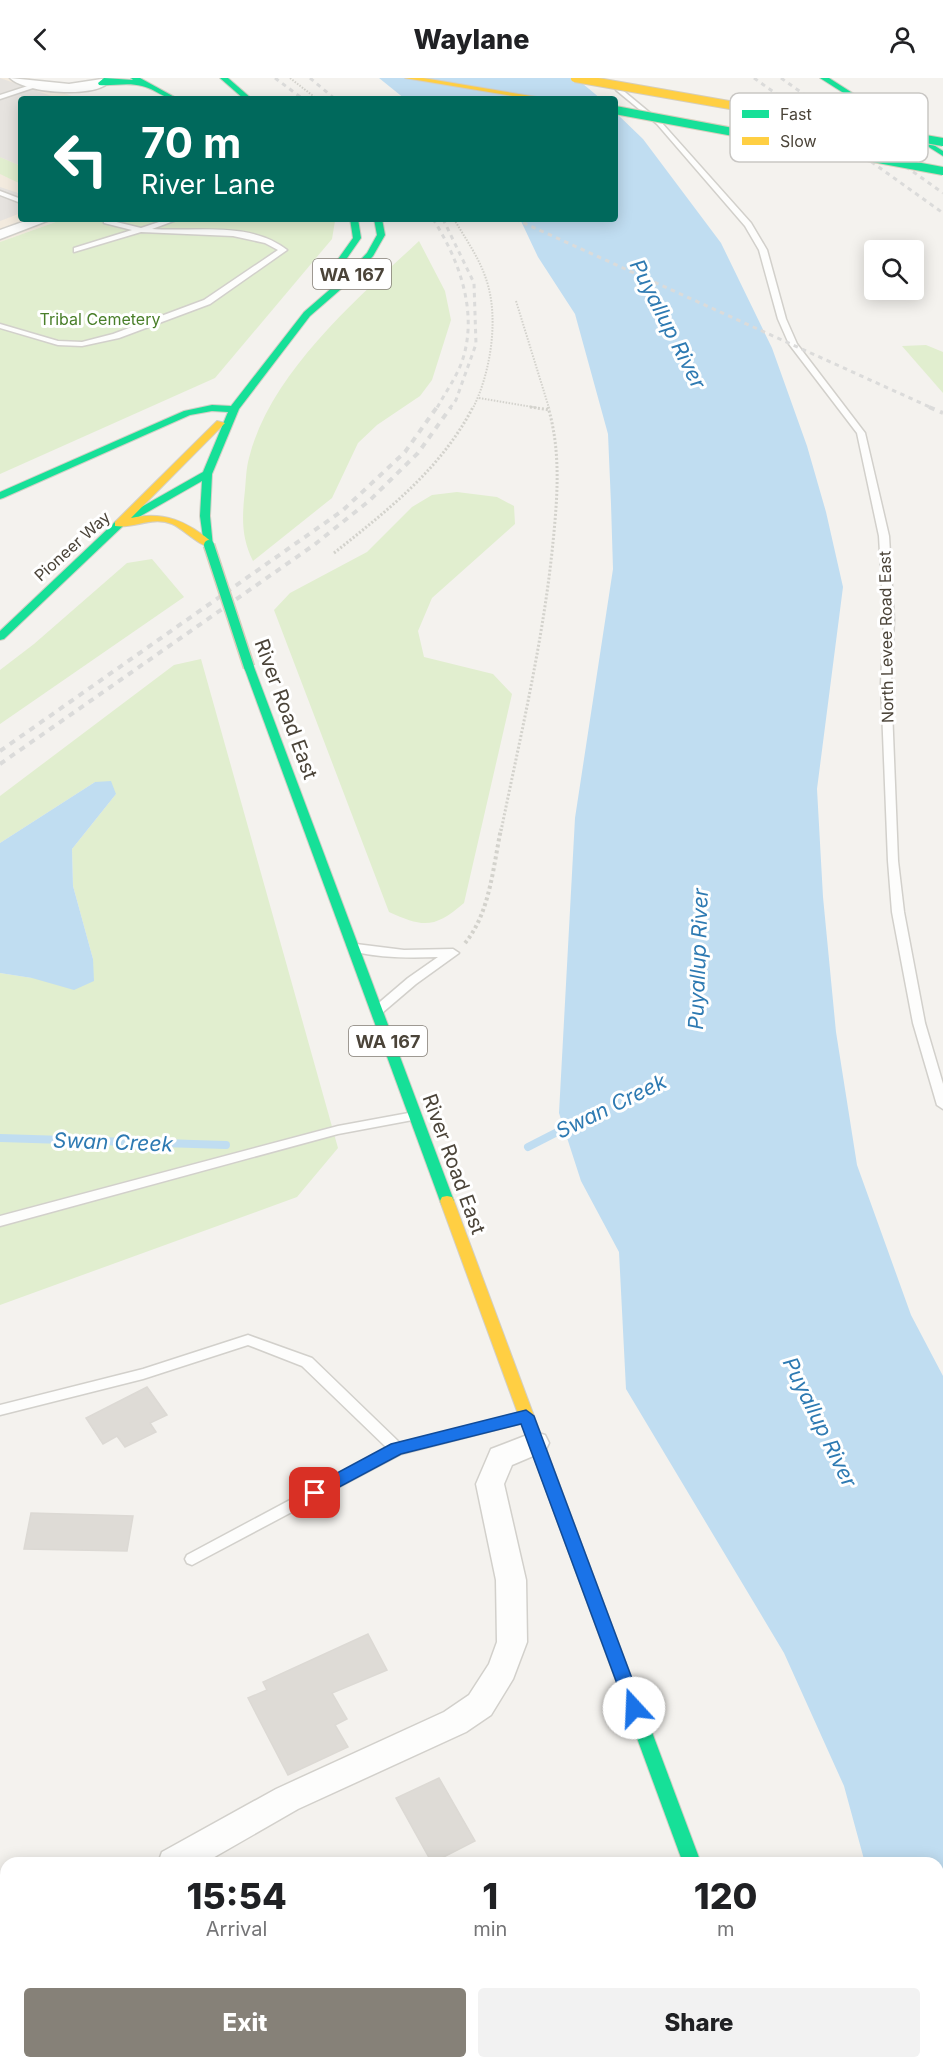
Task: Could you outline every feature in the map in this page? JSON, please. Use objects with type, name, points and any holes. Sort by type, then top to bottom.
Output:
[{"type":"main road","points":[[224,78],[245,96]]},
{"type":"main road","points":[[409,78],[526,96]]},
{"type":"main road","points":[[575,78],[730,105]]},
{"type":"main road","points":[[824,78],[847,93]]},
{"type":"main road","points":[[105,81],[141,81],[168,96]]},
{"type":"main road","points":[[618,111],[730,131]]},
{"type":"main road","points":[[928,139],[943,142]]},
{"type":"main road","points":[[928,144],[943,154]]},
{"type":"main road","points":[[895,162],[943,171]]},
{"type":"main road","name":"WA 167","points":[[307,314],[320,288],[355,243],[357,234],[355,222]]},
{"type":"main road","name":"WA 167","points":[[207,474],[234,410],[307,314],[345,281],[370,254],[381,235],[379,222]]},
{"type":"main road","points":[[0,496],[187,413],[212,408],[234,410]]},
{"type":"main road","points":[[119,524],[234,410]]},
{"type":"main road","name":"Pioneer Way","points":[[3,632],[119,524],[207,474]]},
{"type":"main road","name":"River Road East","points":[[207,474],[205,516],[209,544],[249,667],[690,1857]]},
{"type":"main road","points":[[119,524],[142,517],[168,517],[191,527],[209,544]]},
{"type":"street","points":[[16,78],[37,85],[57,88],[86,87],[105,81]]},
{"type":"street","points":[[86,87],[102,96]]},
{"type":"street","points":[[0,235],[37,222]]},
{"type":"street","points":[[185,1857],[287,1799],[455,1722],[480,1705],[502,1670],[512,1642],[511,1580],[490,1484],[501,1456],[531,1429]]},
{"type":"lane","name":"North Levee Road East","points":[[603,78],[659,123],[748,225],[768,264],[782,319],[793,344],[861,434],[884,536],[889,620],[886,683],[892,837],[898,912],[919,1023],[943,1105]]},
{"type":"lane","points":[[0,97],[37,85]]},
{"type":"lane","points":[[0,193],[18,200]]},
{"type":"lane","points":[[0,326],[58,343],[82,344],[116,336],[207,302],[283,250],[267,239],[225,234],[142,230],[111,222]]},
{"type":"lane","points":[[77,250],[166,222]]},
{"type":"lane","points":[[354,948],[395,954],[453,953]]},
{"type":"lane","points":[[377,1011],[412,981],[453,953]]},
{"type":"lane","points":[[0,1221],[338,1130],[416,1116]]},
{"type":"lane","points":[[0,1410],[143,1374],[248,1340],[307,1362],[397,1449]]},
{"type":"lane","points":[[192,1559],[397,1449],[531,1429]]},
{"type":"path","points":[[290,78],[313,96]]},
{"type":"path","points":[[334,553],[417,483],[466,424],[484,388],[491,353],[488,284],[478,259],[455,222]]},
{"type":"path","points":[[453,953],[468,941],[475,931],[486,900],[545,619],[557,507],[558,467],[550,410],[516,301]]},
{"type":"path","points":[[479,398],[550,410]]},
{"type":"shaded area","points":[[0,78],[29,78],[72,96],[18,96],[18,222],[56,222],[0,242]]},
{"type":"shaded area","points":[[0,78],[51,96],[18,96],[18,165],[0,157]]},
{"type":"shaded area","points":[[0,187],[18,193],[18,214],[0,221]]},
{"type":"green space","points":[[0,157],[18,165],[18,183],[0,174]]},
{"type":"green space","name":"Tribal Cemetery","points":[[56,222],[335,222],[332,239],[215,378],[0,474],[0,242]]},
{"type":"green space","points":[[419,241],[445,291],[451,320],[432,380],[420,396],[377,425],[358,443],[332,498],[253,561],[243,527],[246,474],[260,427],[276,396],[319,339],[369,287]]},
{"type":"green space","points":[[926,345],[943,352],[943,393],[902,346]]},
{"type":"green space","points":[[457,492],[497,497],[514,506],[515,524],[432,598],[418,631],[424,657],[493,674],[512,694],[464,903],[437,921],[420,923],[389,912],[274,610],[290,593],[367,552],[412,507],[432,495]]},
{"type":"green space","points":[[152,559],[184,597],[0,724],[0,670],[34,644],[127,563]]},
{"type":"green space","points":[[201,659],[338,1148],[297,1197],[0,1305],[0,973],[32,978],[93,959],[73,886],[72,849],[116,794],[95,782],[0,843],[0,796],[174,665]]},
{"type":"water","points":[[379,78],[576,78],[597,96],[401,96]]},
{"type":"water","name":"Puyallup River","points":[[618,115],[643,139],[721,243],[772,348],[807,446],[826,512],[843,587],[817,789],[823,897],[836,1032],[857,1165],[911,1315],[943,1376],[943,1857],[863,1857],[844,1786],[784,1653],[626,1389],[619,1252],[581,1181],[559,1113],[575,818],[613,569],[608,434],[575,314],[538,257],[521,222],[618,222]]},
{"type":"water","points":[[111,781],[116,794],[72,849],[73,886],[93,959],[94,981],[74,990],[32,978],[0,973],[0,843],[95,782]]},
{"type":"building","points":[[147,1387],[167,1415],[150,1423],[156,1432],[125,1447],[117,1436],[103,1444],[86,1418]]},
{"type":"building","points":[[31,1513],[133,1516],[127,1551],[24,1549]]},
{"type":"building","points":[[368,1634],[387,1670],[332,1693],[347,1719],[335,1725],[348,1747],[288,1775],[248,1698],[267,1690],[263,1682]]},
{"type":"building","points":[[439,1778],[475,1841],[444,1857],[429,1857],[396,1798]]},
{"type":"waterway","name":"Swan Creek","points":[[528,1147],[573,1124]]},
{"type":"waterway","name":"Swan Creek","points":[[0,1138],[226,1145]]},
{"type":"railway","points":[[275,78],[299,96]]},
{"type":"railway","points":[[310,78],[331,96]]},
{"type":"railway","points":[[754,78],[775,93]]},
{"type":"railway","points":[[781,78],[802,93]]},
{"type":"railway","points":[[872,162],[943,213]]},
{"type":"railway","points":[[899,162],[943,193]]},
{"type":"railway","points":[[435,222],[450,250],[463,284],[468,319],[462,362],[437,408]]},
{"type":"railway","points":[[444,222],[474,283],[476,344],[456,400],[450,408]]},
{"type":"railway","points":[[522,222],[932,408]]},
{"type":"railway","points":[[0,751],[342,511],[405,452],[437,407]]},
{"type":"railway","points":[[0,764],[314,545],[369,501],[418,453],[451,407]]},
{"type":"railway","points":[[929,407],[943,413]]},
{"type":"traffic: fast","points":[[102,83],[108,78]]},
{"type":"traffic: fast","points":[[135,78],[168,96]]},
{"type":"traffic: fast","points":[[224,78],[245,96]]},
{"type":"traffic: fast","points":[[824,78],[847,93]]},
{"type":"traffic: fast","points":[[102,83],[123,81],[147,84]]},
{"type":"traffic: fast","points":[[618,111],[730,131]]},
{"type":"traffic: fast","points":[[928,139],[943,142]]},
{"type":"traffic: fast","points":[[928,144],[943,154]]},
{"type":"traffic: fast","points":[[895,162],[943,171]]},
{"type":"traffic: fast","points":[[335,269],[357,238],[354,222]]},
{"type":"traffic: fast","points":[[209,545],[205,516],[207,474],[234,409],[307,314],[345,281],[370,254],[381,235],[379,222]]},
{"type":"traffic: fast","points":[[0,496],[187,413],[212,408],[234,409]]},
{"type":"traffic: fast","points":[[0,637],[119,524],[207,474]]},
{"type":"traffic: fast","points":[[209,545],[249,667]]},
{"type":"traffic: fast","points":[[249,667],[447,1201]]},
{"type":"traffic: fast","points":[[581,1564],[690,1857]]},
{"type":"traffic: slow","points":[[409,78],[526,96]]},
{"type":"traffic: slow","points":[[575,78],[730,105]]},
{"type":"traffic: slow","points":[[119,524],[220,423]]},
{"type":"traffic: slow","points":[[119,524],[146,518],[168,520],[188,528],[209,545]]},
{"type":"traffic: slow","points":[[447,1201],[581,1564]]},
{"type":"route","points":[[315,1493],[397,1449],[526,1416],[634,1708]]}]
